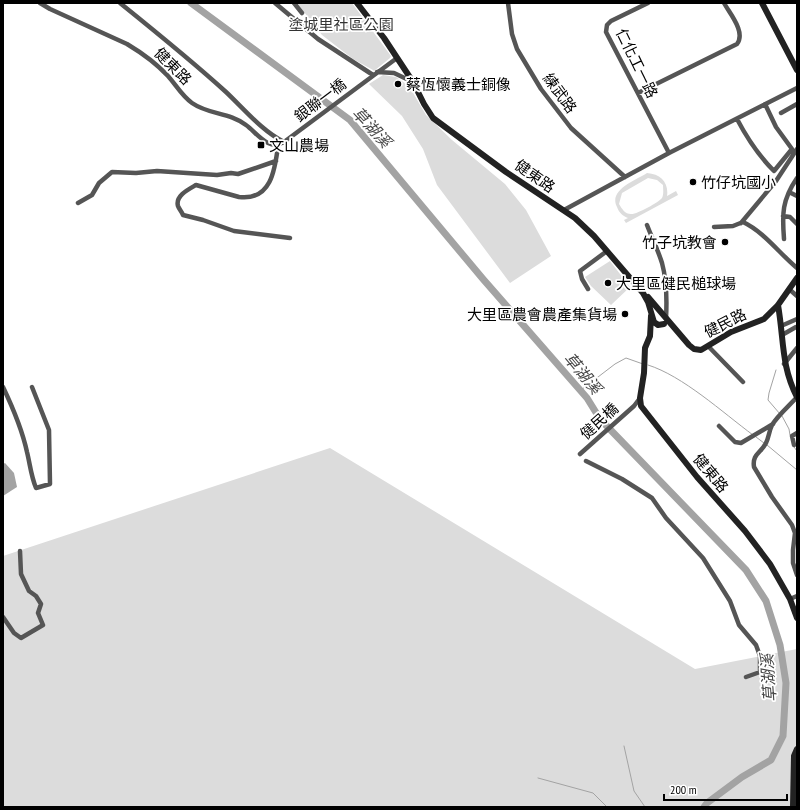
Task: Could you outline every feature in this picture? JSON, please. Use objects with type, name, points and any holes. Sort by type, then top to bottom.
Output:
[{"type":"street","name":"健東路","points":[[40,3],[137,50],[150,59],[167,75],[191,103],[201,109],[231,116],[246,125],[262,139],[278,146]]},
{"type":"street","points":[[120,3],[167,40],[274,137],[284,142],[278,146],[276,161],[270,182],[262,193],[255,197],[247,198],[196,185],[190,188],[179,198],[178,206],[184,215],[234,231],[290,238]]},
{"type":"street","points":[[275,3],[318,39],[374,74],[394,73],[413,82]]},
{"type":"street","points":[[294,3],[302,13]]},
{"type":"street","name":"健東路","points":[[357,3],[384,38],[413,82],[424,104],[436,120],[535,192],[564,210],[589,231],[643,293],[653,302],[665,321],[657,324],[643,293]]},
{"type":"street","name":"練武路","points":[[508,3],[512,34],[517,49],[541,89],[571,128],[625,177]]},
{"type":"street","name":"仁化工一路","points":[[648,3],[611,21],[606,30],[608,37],[669,153]]},
{"type":"street","points":[[638,93],[737,44],[740,33],[724,3]]},
{"type":"street","points":[[762,3],[797,70]]},
{"type":"street","points":[[374,74],[397,58]]},
{"type":"street","name":"銀聯一橋","points":[[284,142],[374,74]]},
{"type":"street","points":[[564,210],[669,153],[797,88]]},
{"type":"street","points":[[736,119],[763,160],[774,171],[792,149],[776,127],[765,104]]},
{"type":"street","points":[[781,113],[797,104]]},
{"type":"street","points":[[714,227],[733,226],[741,222],[776,181],[797,149]]},
{"type":"street","points":[[78,204],[92,195],[99,183],[112,172],[136,173],[157,171],[217,175],[231,173],[238,174],[276,161]]},
{"type":"street","points":[[784,239],[783,206],[789,192],[795,186],[797,178]]},
{"type":"street","points":[[789,192],[797,196]]},
{"type":"street","points":[[783,216],[790,217],[797,224]]},
{"type":"street","points":[[741,222],[755,230],[797,268]]},
{"type":"street","points":[[647,225],[656,246],[664,272],[666,298],[665,321],[650,336]]},
{"type":"street","points":[[588,289],[582,279],[580,271],[607,251]]},
{"type":"street","name":"健民路","points":[[665,321],[689,346],[698,351],[731,332],[764,319],[778,305],[797,278]]},
{"type":"street","points":[[789,289],[797,296]]},
{"type":"street","points":[[719,426],[735,442],[741,443],[773,424],[797,397],[789,382],[784,364],[778,305]]},
{"type":"street","name":"健東路","points":[[651,310],[650,336],[645,348],[640,398],[641,406],[711,494],[745,531],[770,564],[790,598],[797,618]]},
{"type":"street","points":[[781,326],[795,320],[796,328],[782,336]]},
{"type":"street","points":[[708,346],[743,382]]},
{"type":"street","points":[[784,364],[797,348]]},
{"type":"street","points":[[3,387],[17,417],[28,453],[31,476],[36,488],[50,484],[49,430],[32,387]]},
{"type":"street","name":"健民橋","points":[[580,454],[634,406],[640,398]]},
{"type":"street","points":[[773,424],[767,441],[755,456],[753,461],[754,467],[772,497],[794,529],[793,563],[797,575]]},
{"type":"street","points":[[794,446],[792,436],[797,433]]},
{"type":"street","points":[[586,461],[622,479],[652,498],[666,518],[703,558],[730,601],[739,624],[756,645],[760,656],[760,672],[746,677]]},
{"type":"street","points":[[3,617],[14,633],[22,638],[43,625],[38,613],[41,604],[36,596],[29,590],[21,574],[20,550]]},
{"type":"street","points":[[790,598],[797,596]]},
{"type":"street","points":[[793,807],[794,756],[797,749]]},
{"type":"green space","name":"塗城里社區公園","points":[[297,3],[352,3],[391,56],[390,58],[374,71],[353,59],[322,35]]},
{"type":"green space","points":[[383,75],[396,77],[409,86],[426,115],[452,140],[505,184],[526,210],[551,256],[510,283],[437,185],[423,149],[402,116],[369,84]]},
{"type":"green space","points":[[647,173],[656,175],[663,180],[667,187],[667,196],[676,191],[678,195],[626,223],[624,220],[628,218],[621,214],[618,209],[615,201],[616,196],[624,186]],"holes":[[[648,178],[657,180],[663,185],[663,195],[660,200],[634,214],[629,214],[624,211],[619,204],[622,193]]]},
{"type":"green space","name":"大里區健民槌球場","points":[[610,261],[630,287],[611,305],[591,286],[585,277]]},
{"type":"green space","points":[[330,448],[695,669],[797,649],[797,807],[3,807],[3,556]]},
{"type":"shaded area","points":[[5,463],[14,473],[17,487],[3,496],[3,464]]},
{"type":"waterway","name":"草湖溪","points":[[191,3],[350,120],[483,279],[587,398],[600,419],[746,570],[766,601],[780,645],[786,683],[783,736],[771,760],[742,777],[707,803],[704,807]]},
{"type":"waterway","points":[[581,390],[615,364],[626,358],[643,364]]},
{"type":"waterway","points":[[648,365],[675,377],[753,435]]},
{"type":"waterway","points":[[776,370],[768,400],[780,414]]},
{"type":"waterway","points":[[782,416],[789,429],[790,435]]},
{"type":"waterway","points":[[756,437],[764,443]]},
{"type":"waterway","points":[[767,445],[797,470]]},
{"type":"waterway","points":[[794,447],[797,451]]},
{"type":"waterway","points":[[624,746],[634,791],[645,807]]},
{"type":"waterway","points":[[538,778],[593,793],[607,807]]},
{"type":"place","name":"蔡恆懷義士銅像","points":[[398,84]]},
{"type":"place","name":"文山農場","points":[[261,145]]},
{"type":"place","name":"竹仔坑國小","points":[[693,182]]},
{"type":"place","name":"竹子坑教會","points":[[725,242]]},
{"type":"place","name":"大里區健民槌球場","points":[[608,283]]},
{"type":"place","name":"大里區農會農產集貨場","points":[[625,314]]}]
